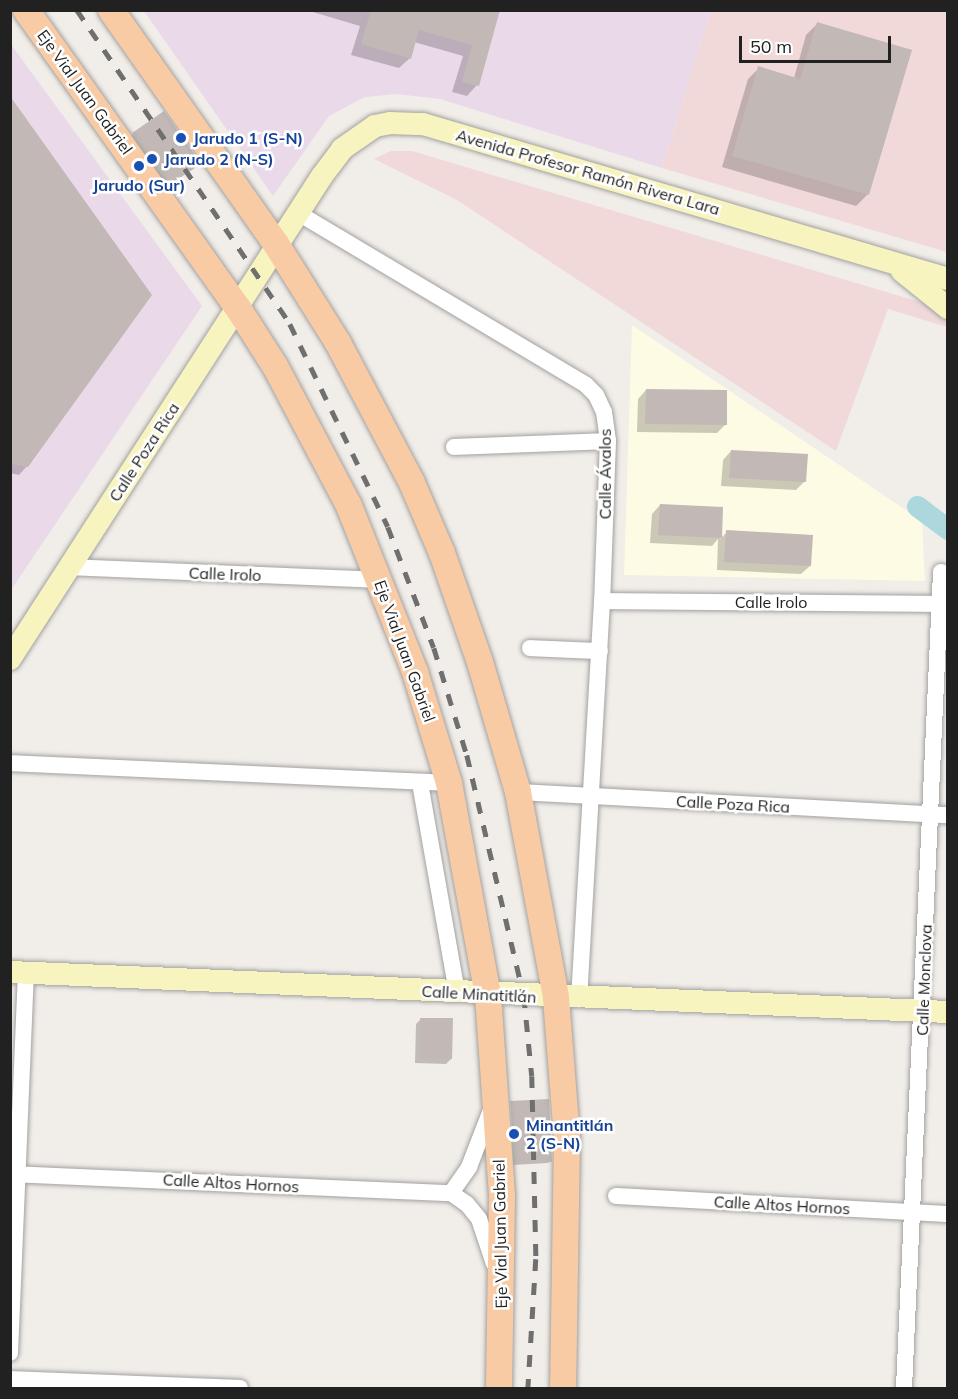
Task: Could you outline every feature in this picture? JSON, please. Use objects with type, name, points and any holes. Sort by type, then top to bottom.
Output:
[{"type":"main road","name":"Eje Vial Juan Gabriel","points":[[26,10],[238,308],[316,442],[380,580],[416,672],[449,783],[488,995],[496,1086],[503,1297],[499,1389]]},
{"type":"main road","points":[[111,10],[276,244],[338,343],[412,483],[442,553],[480,662],[518,792],[568,998],[563,1389]]},
{"type":"street","name":"Avenida Profesor Ramón Rivera Lara","points":[[276,244],[342,149],[375,126],[406,122],[659,192],[948,279]]},
{"type":"street","name":"Calle Ávalos","points":[[298,213],[586,385],[604,412],[608,441],[603,601],[592,796],[568,998]]},
{"type":"street","name":"Calle Poza Rica","points":[[10,659],[238,308],[276,244]]},
{"type":"street","points":[[890,262],[948,308]]},
{"type":"street","points":[[454,447],[608,441]]},
{"type":"street","name":"Calle Irolo","points":[[69,567],[380,580]]},
{"type":"street","name":"Calle Monclova","points":[[904,1389],[923,1011],[929,814],[941,572]]},
{"type":"street","name":"Calle Irolo","points":[[603,601],[940,604]]},
{"type":"street","points":[[530,648],[600,651]]},
{"type":"street","points":[[10,763],[449,783]]},
{"type":"street","points":[[420,783],[457,993]]},
{"type":"street","name":"Calle Poza Rica","points":[[518,792],[948,815]]},
{"type":"street","points":[[10,1353],[18,972]]},
{"type":"street","name":"Calle Minatitlán","points":[[18,972],[488,995],[948,1012]]},
{"type":"street","points":[[496,1086],[479,1147],[451,1193],[467,1204],[478,1219],[503,1297]]},
{"type":"street","name":"Calle Altos Hornos","points":[[13,1174],[451,1193]]},
{"type":"street","name":"Calle Altos Hornos","points":[[616,1196],[948,1214]]},
{"type":"street","points":[[10,1379],[240,1389]]},
{"type":"shaded area","points":[[144,11],[711,11],[662,168],[440,99],[396,94],[365,97],[329,116],[273,196]]},
{"type":"shaded area","points":[[711,11],[947,11],[947,252],[662,168]]},
{"type":"shaded area","points":[[10,43],[202,306],[11,590],[10,590]]},
{"type":"shaded area","points":[[391,151],[412,151],[947,310],[947,327],[888,309],[836,451],[457,200],[374,159]]},
{"type":"shaded area","points":[[632,325],[922,521],[925,581],[624,575]]},
{"type":"building","points":[[371,10],[500,10],[479,86],[462,82],[472,45],[419,30],[411,59],[361,44]]},
{"type":"building","points":[[817,22],[912,50],[869,195],[732,156],[758,66],[800,79]]},
{"type":"building","points":[[10,96],[152,295],[28,467],[10,464]]},
{"type":"building","points":[[164,111],[201,164],[169,185],[132,133]]},
{"type":"building","points":[[646,389],[727,390],[727,425],[645,424]]},
{"type":"building","points":[[731,450],[808,454],[806,482],[729,478]]},
{"type":"building","points":[[660,504],[723,507],[722,538],[658,535]]},
{"type":"building","points":[[726,530],[813,535],[811,566],[724,562]]},
{"type":"building","points":[[420,1018],[453,1018],[452,1059],[420,1059]]},
{"type":"building","points":[[549,1099],[552,1162],[515,1164],[510,1101]]},
{"type":"waterway","points":[[917,506],[948,529]]},
{"type":"railway","points":[[77,10],[290,324],[388,527],[434,648],[467,755],[524,996],[532,1076],[536,1259],[528,1388]]},
{"type":"place","name":"Jarudo 1 (S-N)","points":[[181,138]]},
{"type":"place","name":"Jarudo 2 (N-S)","points":[[152,159]]},
{"type":"place","name":"Jarudo (Sur)","points":[[139,166]]},
{"type":"place","name":"Minantitlán 2 (S-N)","points":[[514,1134]]}]
